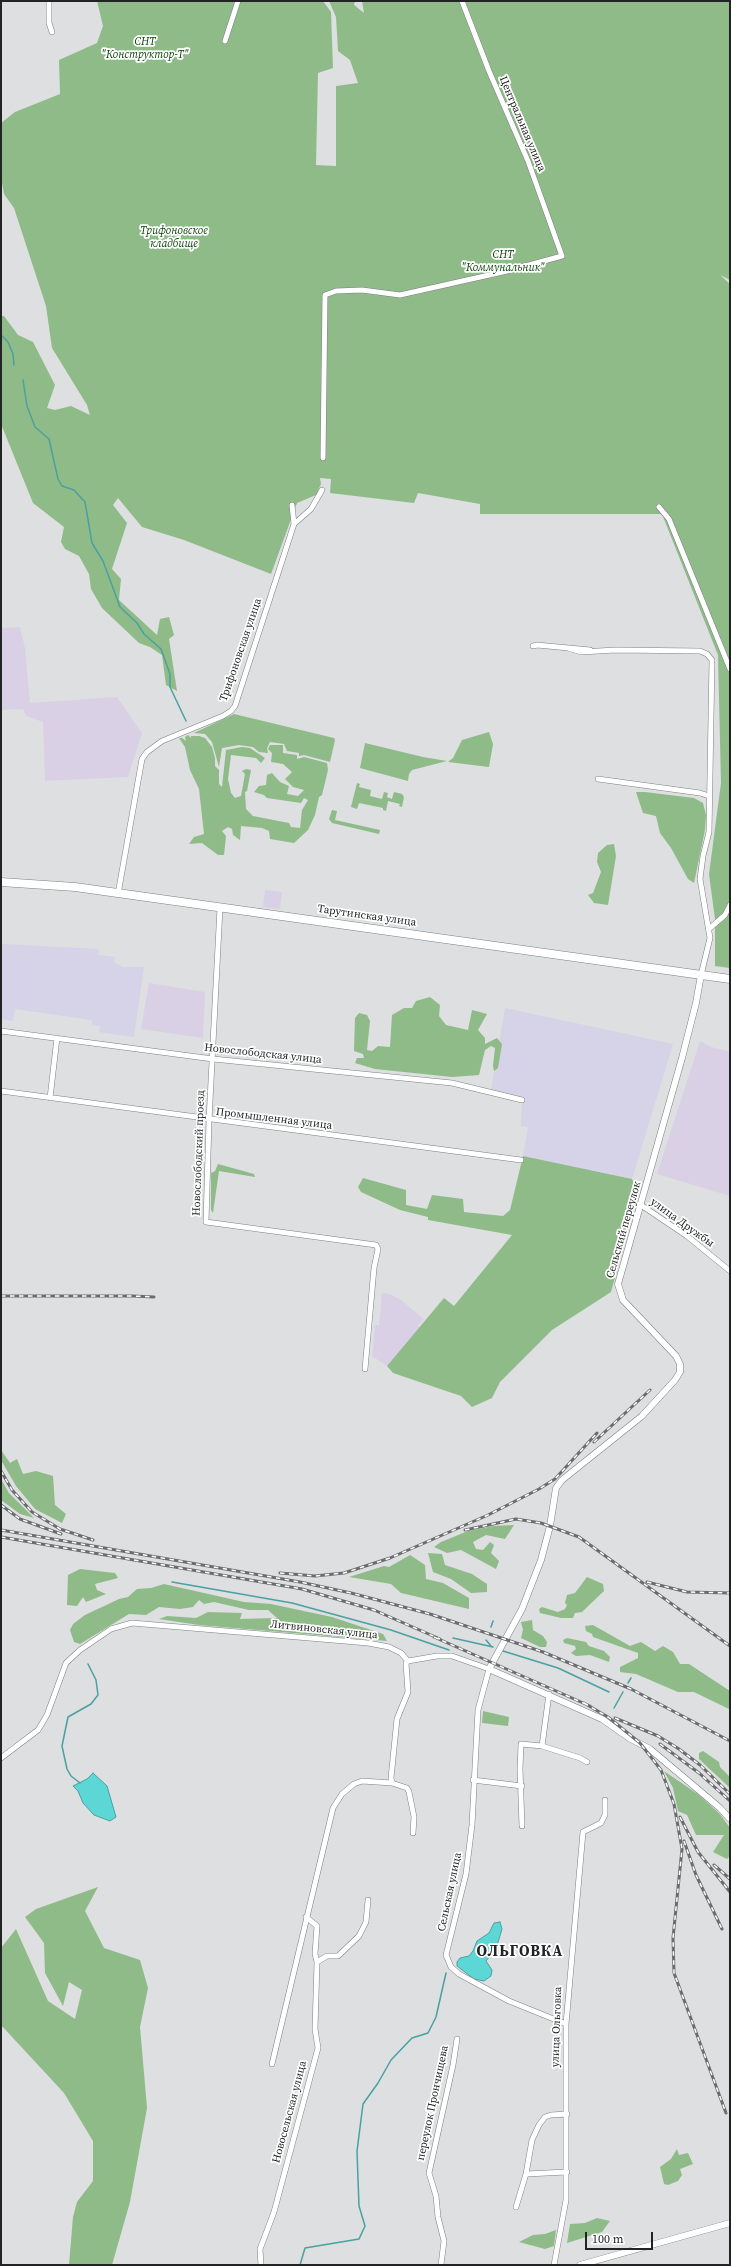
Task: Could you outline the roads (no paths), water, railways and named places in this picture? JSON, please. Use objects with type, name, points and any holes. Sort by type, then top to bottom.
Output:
[{"type":"main road","name":"Тарутинская улица","points":[[1,882],[40,883],[730,980]]},
{"type":"street","points":[[49,1],[49,23],[52,32]]},
{"type":"street","points":[[225,41],[238,1]]},
{"type":"street","name":"Центральная улица","points":[[323,458],[326,295],[336,291],[362,290],[400,295],[507,271],[562,256],[528,161],[489,71],[462,1]]},
{"type":"street","points":[[294,524],[311,510],[322,490]]},
{"type":"street","name":"Трифоновская улица","points":[[118,894],[142,759],[147,752],[162,741],[223,716],[231,711],[234,706],[294,524],[292,505]]},
{"type":"street","points":[[659,507],[669,519],[730,669]]},
{"type":"street","points":[[533,646],[568,648],[581,652],[700,651],[707,654],[712,660],[712,736],[709,832],[703,856],[700,879],[710,928],[710,938],[701,975]]},
{"type":"street","points":[[598,779],[700,793],[709,796]]},
{"type":"street","points":[[710,928],[725,915],[730,905]]},
{"type":"street","name":"Новослободский проезд","points":[[220,908],[209,1120],[206,1222],[376,1245],[378,1249],[374,1268],[365,1369]]},
{"type":"street","name":"Сельский переулок","points":[[489,1669],[522,1609],[541,1560],[550,1526],[556,1488],[562,1480],[642,1416],[676,1380],[680,1372],[680,1364],[670,1348],[623,1300],[619,1292],[621,1273],[682,1058],[701,975]]},
{"type":"street","name":"Новослободская улица","points":[[1,1031],[213,1059],[452,1083],[522,1100]]},
{"type":"street","points":[[50,1098],[57,1038]]},
{"type":"street","name":"Промышленная улица","points":[[1,1091],[209,1120],[521,1160]]},
{"type":"street","name":"улица Дружбы","points":[[641,1205],[687,1236],[730,1272]]},
{"type":"street","name":"Литвиновская улица","points":[[1,1758],[38,1730],[47,1715],[66,1663],[80,1650],[111,1629],[132,1623],[368,1643],[389,1647],[401,1653],[408,1661]]},
{"type":"street","points":[[392,1783],[397,1719],[408,1692],[406,1663],[408,1661],[437,1656],[452,1656],[489,1669],[549,1694],[602,1719],[629,1738],[650,1749],[720,1808],[730,1819]]},
{"type":"street","name":"Сельская улица","points":[[489,1669],[478,1710],[473,1780],[472,1825],[466,1870],[448,1947],[448,1962],[459,1974],[483,1988],[508,2001],[566,2024]]},
{"type":"street","points":[[542,1746],[549,1694]]},
{"type":"street","points":[[522,1826],[522,1744],[542,1746],[580,1758],[587,1762]]},
{"type":"street","points":[[473,1780],[522,1786]]},
{"type":"street","points":[[272,2064],[333,1808],[342,1794],[354,1784],[362,1781],[392,1783],[407,1788],[409,1792],[414,1817],[414,1833]]},
{"type":"street","name":"улица Ольговка","points":[[554,2265],[566,2200],[566,2024],[583,1832],[602,1822],[605,1815],[605,1800]]},
{"type":"street","points":[[317,1962],[327,1956],[338,1956],[359,1936],[366,1922],[368,1900]]},
{"type":"street","name":"Новосельская улица","points":[[261,2265],[260,2249],[274,2212],[318,2048],[315,2021],[317,1962],[315,1954],[317,1926],[306,1917]]},
{"type":"street","name":"переулок Прончищева","points":[[441,2265],[444,2241],[438,2217],[436,2196],[429,2173],[448,2091],[456,2039]]},
{"type":"street","points":[[516,2207],[526,2174],[528,2156],[539,2125],[545,2117],[567,2114]]},
{"type":"street","points":[[526,2174],[567,2172]]},
{"type":"street","points":[[580,2265],[730,2223]]},
{"type":"water","points":[[93,1773],[107,1786],[116,1817],[110,1821],[94,1815],[83,1803],[78,1791],[73,1786],[87,1779]]},
{"type":"water","points":[[500,1922],[502,1929],[496,1949],[486,1961],[492,1970],[491,1976],[484,1981],[474,1979],[457,1966],[457,1962],[460,1958],[469,1956],[477,1941],[489,1933],[494,1923]]},
{"type":"waterway","points":[[1,335],[8,342],[13,354],[14,365]]},
{"type":"waterway","points":[[23,380],[27,406],[35,427],[49,439],[58,479],[62,486],[74,490],[85,502],[92,543],[103,561],[120,607],[137,623],[144,634],[161,649],[170,674],[170,687],[186,721]]},
{"type":"waterway","points":[[172,1582],[292,1603],[391,1630],[449,1650]]},
{"type":"waterway","points":[[491,1627],[493,1621]]},
{"type":"waterway","points":[[453,1638],[493,1647]]},
{"type":"waterway","points":[[486,1640],[491,1646]]},
{"type":"waterway","points":[[503,1651],[558,1668],[609,1692]]},
{"type":"waterway","points":[[80,1783],[71,1776],[67,1769],[62,1746],[68,1717],[91,1704],[98,1695],[96,1680],[88,1664]]},
{"type":"waterway","points":[[628,1683],[631,1678]]},
{"type":"waterway","points":[[614,1708],[623,1692]]},
{"type":"waterway","points":[[300,2265],[305,2248],[359,2239],[365,2226],[359,2206],[357,2151],[363,2104],[378,2083],[391,2060],[412,2038],[428,2033],[436,2017],[446,1973]]},
{"type":"railway","points":[[1,1296],[154,1297]]},
{"type":"railway","points":[[594,1442],[650,1390]]},
{"type":"railway","points":[[280,1573],[315,1576],[344,1573],[390,1558],[488,1515],[539,1489],[555,1479],[597,1433]]},
{"type":"railway","points":[[1,1471],[12,1490],[32,1512],[60,1529],[93,1540]]},
{"type":"railway","points":[[1,1505],[20,1519],[61,1534]]},
{"type":"railway","points":[[465,1530],[516,1519],[541,1523],[579,1537],[730,1646]]},
{"type":"railway","points":[[1,1530],[300,1582],[351,1593],[430,1614],[543,1652],[631,1689],[730,1741]]},
{"type":"railway","points":[[1,1537],[302,1589],[374,1610],[440,1639]]},
{"type":"railway","points":[[647,1582],[687,1592],[730,1593]]},
{"type":"railway","points":[[434,1637],[590,1706]]},
{"type":"railway","points":[[584,1703],[608,1717],[640,1743],[661,1770],[674,1804],[682,1849],[673,1938],[674,1973],[726,2113]]},
{"type":"railway","points":[[615,1718],[658,1736],[679,1749],[700,1765],[730,1794]]},
{"type":"railway","points":[[660,1744],[699,1773],[730,1801]]},
{"type":"railway","points":[[680,1817],[698,1852],[730,1892]]},
{"type":"railway","points":[[684,1841],[696,1875],[722,1929]]},
{"type":"railway","points":[[714,1865],[730,1879]]},
{"type":"district","name":"ОЛЬГОВКА","points":[[520,1952]]},
{"type":"park label","name":"СНТ \"Конструктор-Т\"","points":[[145,48]]},
{"type":"park label","name":"Трифоновское кладбище","points":[[174,237]]},
{"type":"park label","name":"СНТ \"Коммунальник\"","points":[[503,261]]}]
